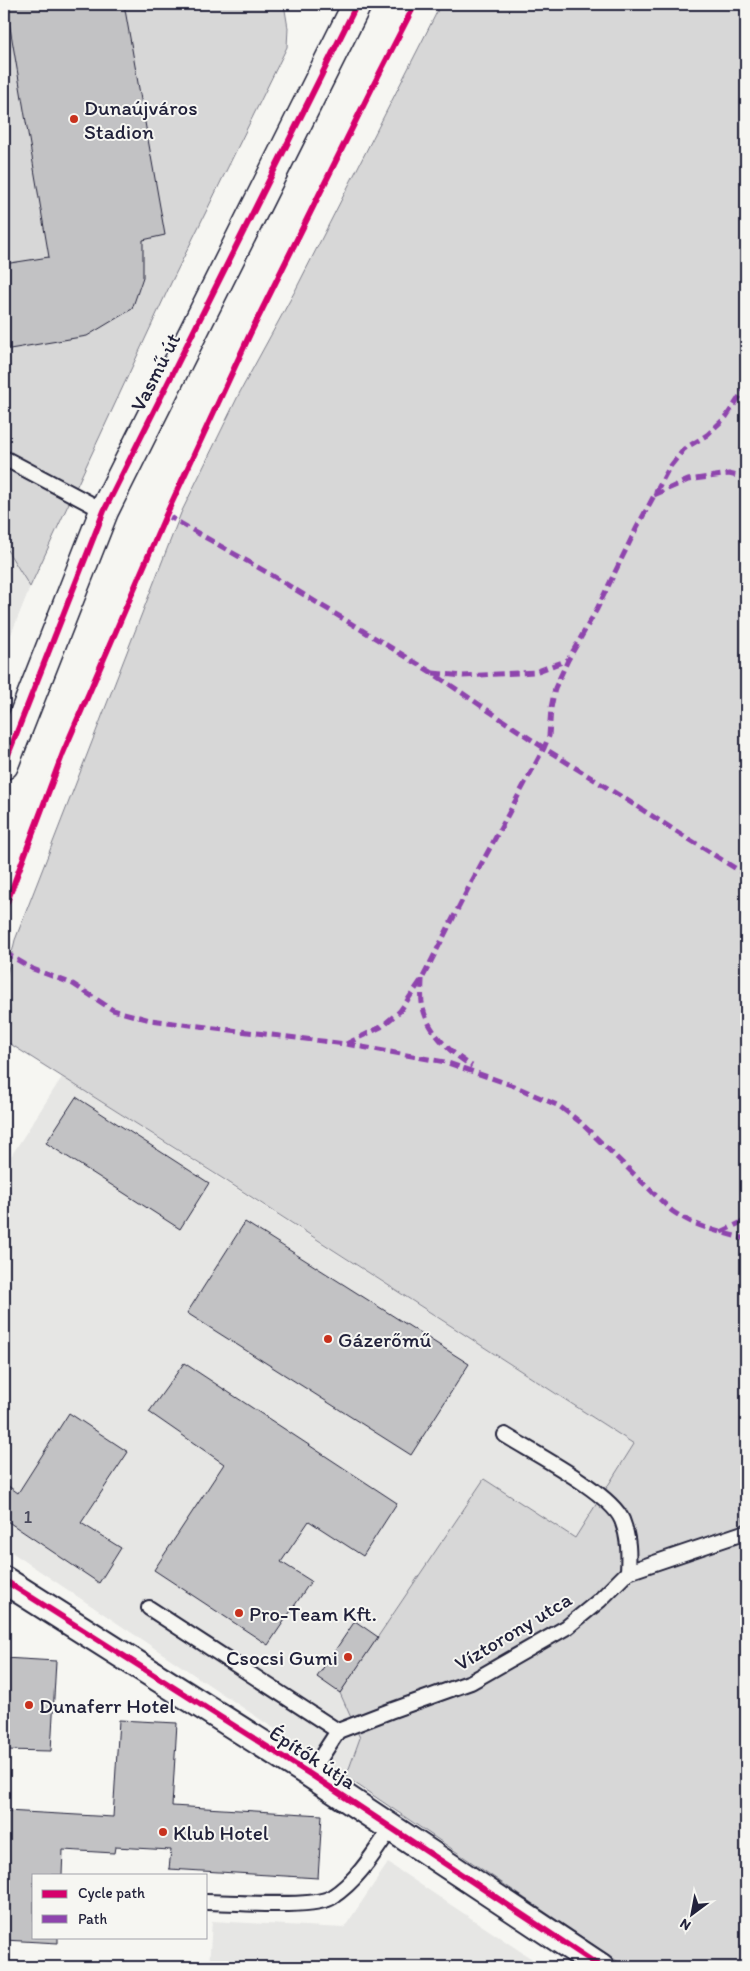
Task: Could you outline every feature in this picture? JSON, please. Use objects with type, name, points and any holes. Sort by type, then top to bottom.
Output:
[{"type":"street","name":"Vasmű út","points":[[4,765],[104,511],[357,4]]},
{"type":"street","name":"Építők útja","points":[[4,1580],[310,1774],[600,1967]]},
{"type":"lane","points":[[4,458],[104,511]]},
{"type":"lane","points":[[505,1435],[602,1495],[621,1518],[629,1546],[628,1572]]},
{"type":"lane","name":"Víztorony utca","points":[[338,1731],[471,1682],[567,1627],[600,1600],[628,1572],[746,1532]]},
{"type":"lane","points":[[149,1608],[338,1731],[310,1774]]},
{"type":"lane","points":[[208,1902],[296,1904],[330,1898],[360,1873],[392,1828]]},
{"type":"shaded area","points":[[4,4],[284,4],[288,28],[287,47],[171,283],[30,587],[4,545]]},
{"type":"shaded area","points":[[441,4],[746,4],[746,1496],[742,1517],[746,1531],[746,1967],[626,1967],[346,1777],[360,1738],[340,1693],[484,1479],[575,1538],[634,1444],[4,1040],[4,987],[15,940],[181,513],[240,392],[295,291]]},
{"type":"shaded area","points":[[4,545],[30,587],[4,652]]},
{"type":"shaded area","points":[[62,1077],[634,1444],[575,1538],[484,1480],[340,1693],[360,1738],[346,1777],[4,1547],[4,1167]]},
{"type":"shaded area","points":[[388,1863],[544,1967],[209,1967],[212,1921],[344,1928]]},
{"type":"building","name":"Dunaújváros Stadion","points":[[6,4],[124,4],[165,235],[143,240],[143,277],[132,309],[87,336],[4,350],[4,264],[49,257]]},
{"type":"building","points":[[76,1097],[209,1183],[180,1229],[46,1143]]},
{"type":"building","name":"Gázerőmű","points":[[245,1222],[469,1364],[411,1455],[187,1313]]},
{"type":"building","points":[[184,1363],[397,1503],[363,1556],[309,1521],[281,1562],[311,1581],[268,1645],[154,1570],[224,1464],[149,1412]]},
{"type":"building","points":[[69,1413],[128,1452],[81,1523],[121,1548],[99,1583],[4,1519],[4,1483],[18,1493]]},
{"type":"building","name":"Csocsi Gumi","points":[[355,1621],[378,1637],[340,1693],[317,1677]]},
{"type":"building","name":"Dunaferr Hotel","points":[[4,1658],[56,1661],[51,1751],[4,1750]]},
{"type":"building","name":"Klub Hotel","points":[[119,1720],[177,1723],[172,1806],[322,1815],[318,1878],[169,1869],[171,1850],[115,1847],[114,1853],[63,1850],[62,1874],[32,1874],[32,1938],[58,1938],[58,1943],[4,1940],[6,1811],[113,1817]]},
{"type":"marked path","points":[[4,952],[33,969],[73,984],[113,1010],[150,1020],[346,1044],[381,1027],[400,1011],[422,979],[471,883],[544,748],[549,736],[555,688],[669,468],[684,449],[707,435],[726,417],[746,387]]},
{"type":"marked path","points":[[745,389],[746,424]]},
{"type":"marked path","points":[[654,495],[688,480],[729,474],[746,478]]},
{"type":"marked path","points":[[166,515],[268,573],[431,672],[544,748],[746,875]]},
{"type":"marked path","points":[[433,673],[463,676],[535,672],[568,660]]},
{"type":"marked path","points":[[422,979],[422,1003],[428,1022],[447,1047],[472,1066]]},
{"type":"marked path","points":[[346,1044],[445,1062],[514,1086],[559,1106],[580,1122],[672,1211],[699,1225],[746,1239]]},
{"type":"marked path","points":[[721,1232],[746,1220]]},
{"type":"cycle path","points":[[4,765],[104,511],[357,4]]},
{"type":"cycle path","points":[[4,910],[63,753],[166,515],[250,334],[415,4]]},
{"type":"cycle path","points":[[4,1580],[310,1774],[601,1967]]},
{"type":"place","name":"Dunaújváros Stadion","points":[[74,119]]},
{"type":"place","name":"Gázerőmű","points":[[328,1339]]},
{"type":"place","name":"Pro-Team Kft.","points":[[239,1613]]},
{"type":"place","name":"Csocsi Gumi","points":[[348,1657]]},
{"type":"place","name":"Dunaferr Hotel","points":[[29,1705]]},
{"type":"place","name":"Klub Hotel","points":[[163,1832]]}]
